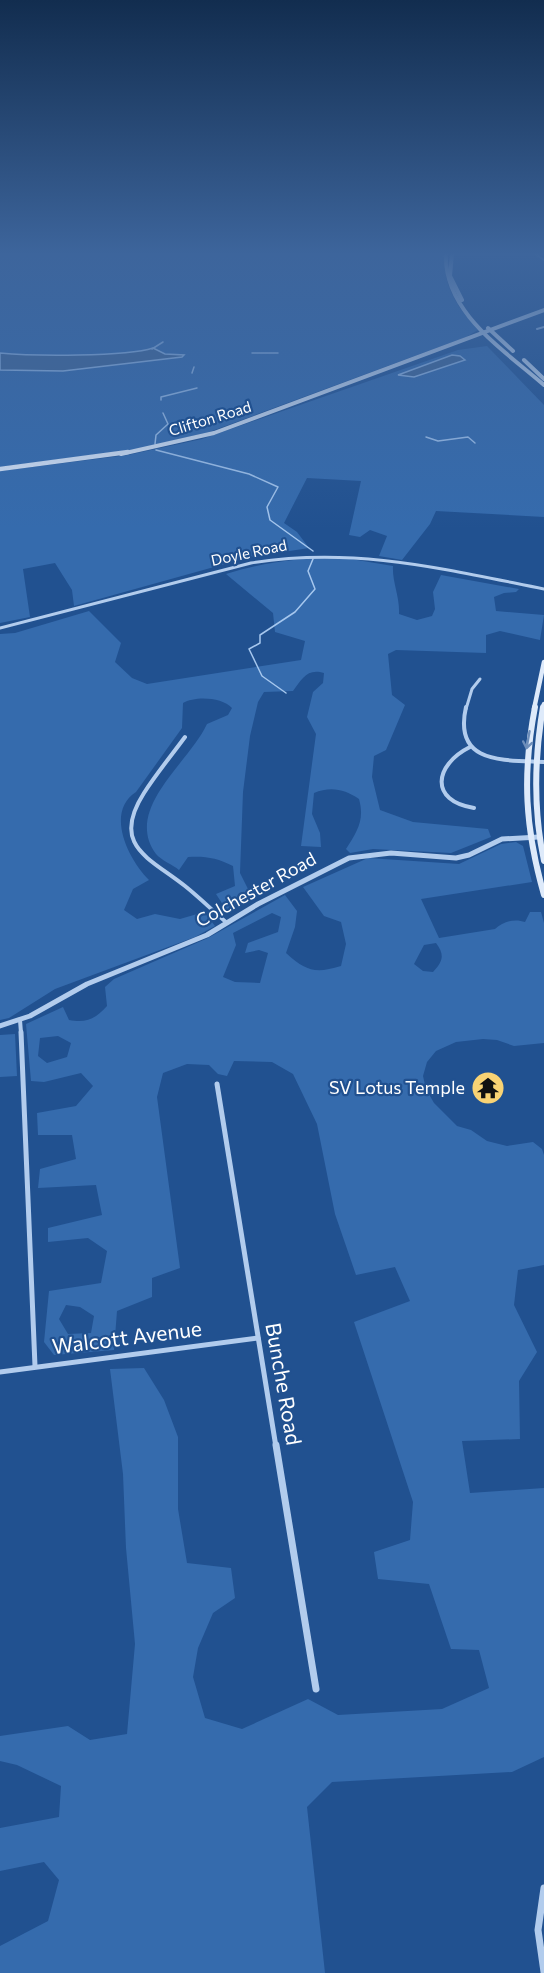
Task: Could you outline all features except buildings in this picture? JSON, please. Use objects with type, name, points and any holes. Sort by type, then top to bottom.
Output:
[{"type":"main road","name":"Clifton Road","points":[[0,469],[94,459],[190,439],[250,421],[454,345]]},
{"type":"main road","points":[[502,345],[544,386]]},
{"type":"main road","points":[[504,345],[544,379]]},
{"type":"main road","points":[[544,662],[525,761],[528,837],[544,895]]},
{"type":"main road","points":[[544,704],[534,761],[539,837],[544,861]]},
{"type":"street","name":"Doyle Road","points":[[0,628],[251,562],[292,556],[363,556],[544,589]]},
{"type":"street","points":[[480,679],[472,686],[461,726],[461,734],[470,747],[495,758],[544,762]]},
{"type":"street","points":[[185,736],[134,813],[132,840],[141,855],[185,886],[227,923]]},
{"type":"street","points":[[470,747],[447,761],[442,771],[441,784],[446,795],[456,804],[474,807]]},
{"type":"street","name":"Colchester Road","points":[[0,1026],[20,1020],[80,987],[198,939],[311,876],[355,856],[391,853],[456,858],[502,839],[539,837]]},
{"type":"street","points":[[20,1020],[35,1366]]},
{"type":"street","name":"Bunche Road","points":[[217,1084],[316,1689]]},
{"type":"street","name":"Walcott Avenue","points":[[0,1372],[258,1338]]},
{"type":"street","points":[[544,1887],[539,1904],[537,1930],[544,1972]]},
{"type":"shaded area","points":[[0,345],[444,345],[209,432],[137,449],[0,467]]},
{"type":"shaded area","points":[[487,346],[544,405],[544,517],[436,511],[430,524],[402,560],[379,556],[387,536],[370,530],[360,537],[349,535],[361,481],[307,478],[284,523],[297,532],[309,548],[250,557],[74,606],[72,590],[55,563],[23,569],[30,617],[0,623],[0,471],[128,455],[202,439],[458,350]]},
{"type":"shaded area","points":[[153,348],[165,354],[184,355],[63,371],[0,370],[0,353],[101,354]]},
{"type":"shaded area","points":[[452,355],[460,356],[465,360],[414,377],[398,375]]},
{"type":"shaded area","points":[[339,557],[393,566],[399,614],[417,620],[432,616],[435,609],[433,592],[441,575],[519,589],[516,592],[494,597],[496,611],[544,615],[540,640],[500,631],[486,635],[486,653],[396,650],[388,654],[392,695],[405,705],[386,750],[374,756],[372,777],[380,810],[413,822],[488,829],[491,837],[451,853],[373,849],[350,853],[346,849],[357,831],[361,806],[359,799],[343,791],[332,789],[314,793],[312,814],[320,833],[321,847],[301,846],[316,734],[307,717],[313,692],[323,683],[324,673],[309,673],[293,691],[264,692],[258,702],[250,736],[243,792],[240,873],[253,899],[227,911],[216,894],[235,886],[233,866],[211,858],[188,857],[179,870],[156,854],[148,837],[148,820],[153,803],[162,787],[207,724],[228,715],[232,708],[228,704],[215,700],[188,701],[183,703],[182,728],[127,801],[122,811],[121,823],[127,848],[149,880],[133,889],[124,910],[137,919],[155,914],[180,919],[204,912],[215,926],[195,937],[55,989],[9,1018],[0,1020],[0,634],[15,633],[89,611],[121,643],[115,662],[132,678],[147,684],[301,660],[305,641],[275,632],[273,613],[226,574],[282,561]]},
{"type":"shaded area","points":[[516,842],[523,846],[532,882],[421,899],[439,938],[495,929],[513,921],[525,922],[530,912],[541,912],[544,923],[544,1043],[514,1046],[497,1040],[483,1039],[456,1042],[436,1051],[427,1062],[423,1076],[426,1089],[434,1103],[457,1126],[471,1130],[487,1141],[507,1146],[533,1142],[542,1149],[544,1155],[544,1265],[518,1270],[514,1305],[537,1352],[519,1381],[520,1439],[462,1441],[470,1493],[544,1488],[544,1757],[512,1772],[332,1782],[307,1807],[325,1973],[0,1973],[0,1946],[48,1921],[59,1880],[44,1862],[0,1871],[0,1828],[59,1817],[61,1786],[17,1765],[0,1761],[0,1736],[68,1726],[90,1740],[127,1734],[135,1644],[126,1548],[123,1474],[110,1369],[144,1368],[164,1400],[178,1437],[178,1509],[187,1563],[231,1568],[235,1598],[213,1613],[198,1648],[193,1677],[205,1718],[242,1729],[308,1699],[338,1715],[442,1709],[489,1688],[479,1650],[451,1649],[429,1584],[378,1579],[374,1552],[410,1540],[413,1502],[354,1322],[410,1301],[395,1267],[356,1275],[335,1214],[317,1124],[293,1074],[272,1062],[234,1061],[227,1076],[218,1074],[209,1065],[187,1064],[163,1073],[157,1097],[180,1268],[152,1278],[152,1297],[117,1311],[114,1350],[54,1355],[44,1342],[49,1291],[101,1283],[107,1251],[88,1238],[48,1242],[48,1228],[102,1215],[96,1185],[38,1188],[40,1169],[76,1159],[72,1135],[38,1135],[37,1113],[76,1106],[93,1086],[81,1073],[44,1082],[31,1081],[26,1024],[63,1007],[69,1020],[81,1021],[94,1017],[107,1006],[105,987],[114,979],[208,938],[285,895],[297,911],[295,927],[286,953],[299,964],[311,969],[324,970],[341,966],[346,944],[341,922],[324,916],[303,887],[368,858],[459,864],[501,844]],"holes":[[[272,913],[281,917],[278,932],[248,943],[245,953],[259,950],[268,953],[260,983],[235,982],[223,977],[236,945],[233,933]],[[436,943],[441,951],[441,961],[433,972],[423,971],[414,964],[424,945]],[[58,1036],[71,1043],[67,1057],[47,1063],[38,1056],[40,1038]],[[66,1305],[80,1307],[94,1316],[91,1333],[68,1334],[59,1319]]]},
{"type":"shaded area","points":[[15,1034],[17,1076],[0,1077],[0,1035]]},
{"type":"waterway","points":[[152,349],[158,345]]},
{"type":"waterway","points":[[252,353],[278,353]]},
{"type":"waterway","points":[[192,373],[194,367]]},
{"type":"waterway","points":[[161,400],[161,397],[197,388]]},
{"type":"waterway","points":[[155,444],[156,435],[168,424],[163,413]]},
{"type":"waterway","points":[[426,437],[438,441],[468,437],[475,443]]},
{"type":"waterway","points":[[156,450],[249,474],[278,487],[267,507],[270,520],[313,551]]},
{"type":"waterway","points":[[286,693],[262,676],[249,649],[260,643],[260,635],[295,612],[315,589],[308,571],[313,559]]},
{"type":"place","name":"SV Lotus Temple","points":[[488,1088]]}]
